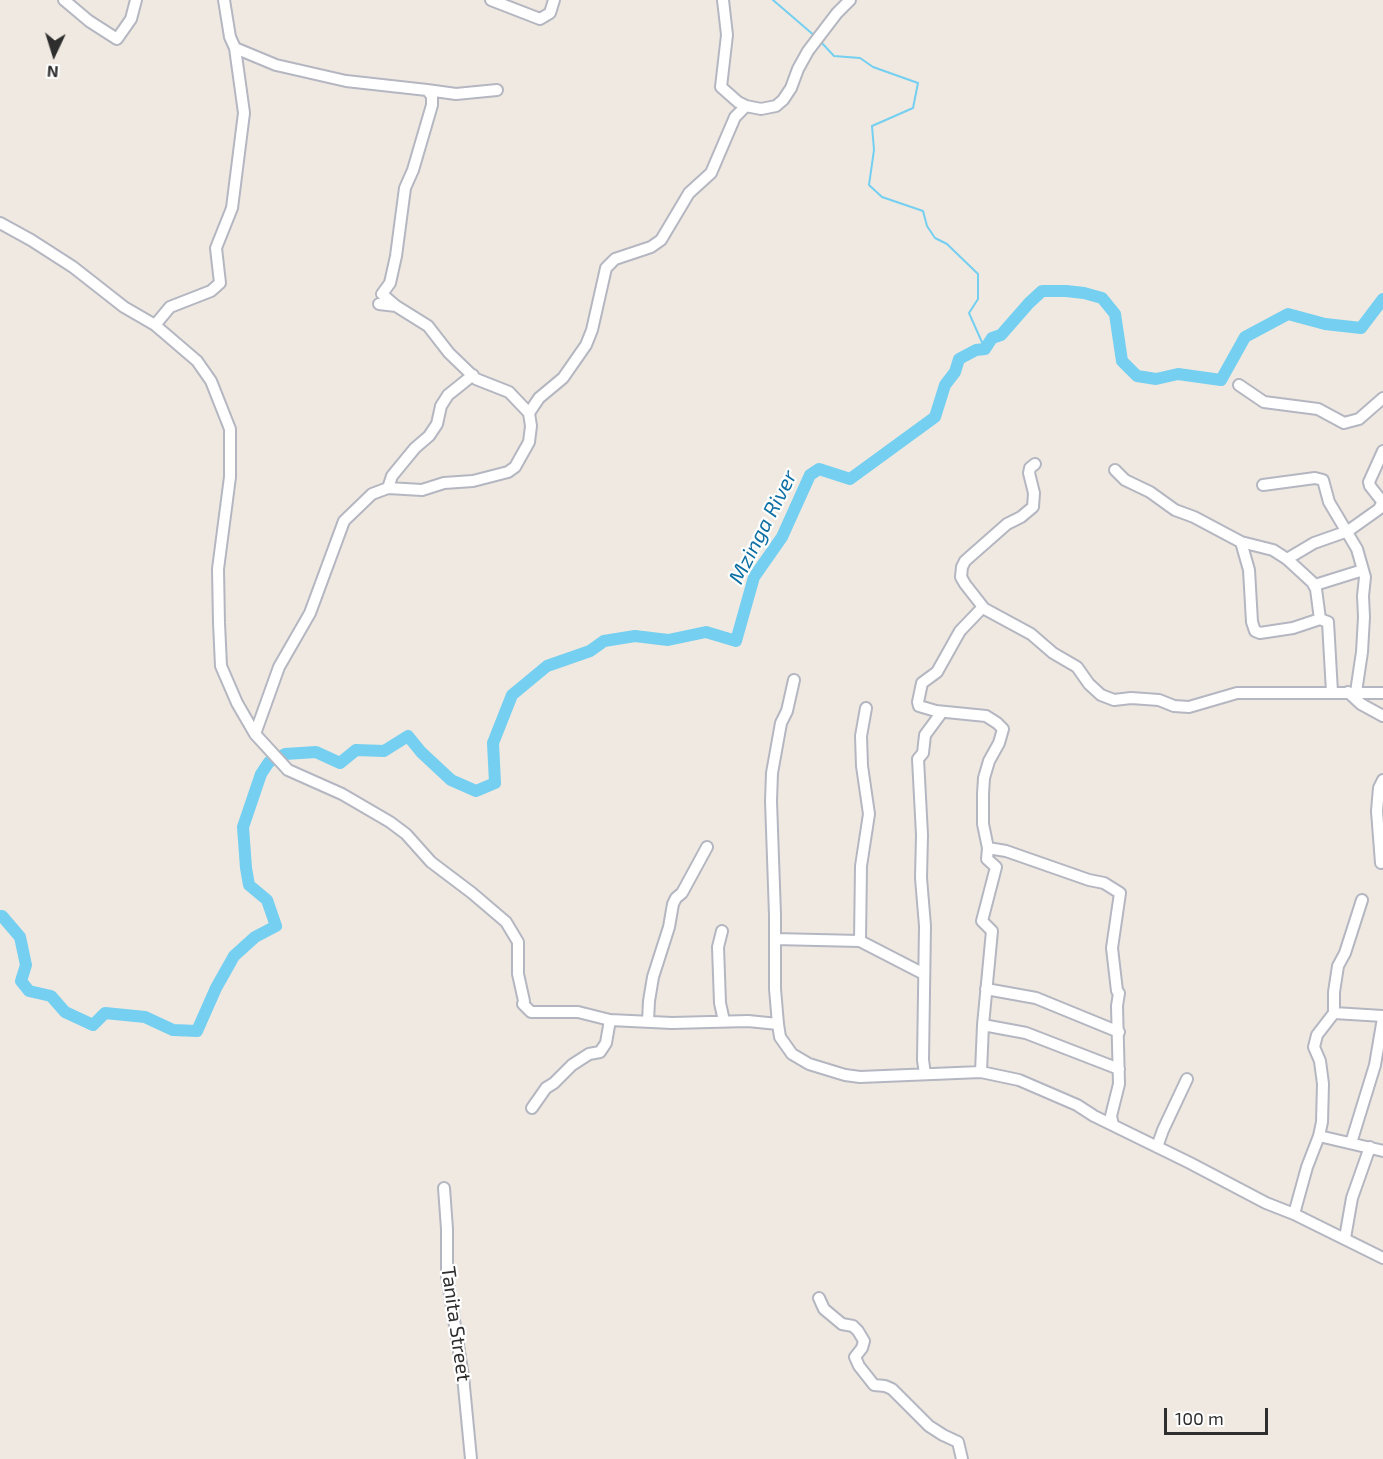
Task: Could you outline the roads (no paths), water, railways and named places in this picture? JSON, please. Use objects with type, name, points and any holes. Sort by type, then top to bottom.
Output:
[{"type":"street","points":[[64,0],[89,21],[117,39],[131,19],[136,0]]},
{"type":"street","points":[[155,325],[170,307],[211,291],[220,283],[216,248],[232,208],[244,113],[235,48],[230,37],[224,0]]},
{"type":"street","points":[[491,0],[540,19],[550,12],[554,0]]},
{"type":"street","points":[[723,0],[727,35],[722,87],[738,102],[746,106],[769,108],[783,100],[791,88],[798,69],[817,40],[850,0]]},
{"type":"street","points":[[235,48],[276,65],[346,81],[456,94],[497,90]]},
{"type":"street","points":[[255,734],[279,667],[310,613],[344,521],[372,494],[388,488],[422,490],[444,483],[473,482],[508,472],[514,467],[529,442],[531,426],[529,413],[509,392],[477,379],[449,352],[428,326],[396,306],[382,294],[390,282],[405,188],[413,170],[432,105],[432,96],[427,90]]},
{"type":"street","points":[[529,413],[539,398],[563,378],[586,345],[592,330],[606,268],[615,260],[651,247],[661,240],[688,193],[711,173],[735,117],[746,106]]},
{"type":"street","points":[[0,223],[73,267],[124,307],[155,325],[197,361],[212,381],[230,429],[230,477],[218,568],[220,666],[237,703],[255,734],[283,766],[307,780],[342,794],[390,822],[406,834],[431,862],[506,922],[518,942],[518,974],[523,1004],[531,1012],[554,1014],[578,1012],[610,1020],[778,1024]]},
{"type":"street","points":[[379,304],[396,306]]},
{"type":"street","points":[[388,488],[392,476],[415,448],[429,436],[437,424],[441,406],[448,395],[473,375]]},
{"type":"street","points":[[1239,385],[1264,402],[1318,409],[1344,423],[1359,420],[1383,398]]},
{"type":"street","points":[[1287,559],[1314,543],[1348,531],[1379,509],[1382,504],[1369,482],[1383,451]]},
{"type":"street","points":[[1035,464],[1030,468],[1029,473],[1034,493],[1033,507],[1021,518],[1007,524],[965,561],[962,576],[965,584],[984,606],[983,608],[1031,634],[1053,653],[1077,667],[1089,684],[1101,695],[1114,700],[1131,698],[1159,700],[1174,706],[1189,707],[1237,693],[1383,693]]},
{"type":"street","points":[[1115,470],[1125,480],[1150,492],[1174,510],[1194,517],[1241,542],[1267,547],[1287,559],[1315,585],[1320,619]]},
{"type":"street","points":[[1263,485],[1320,478],[1324,482],[1329,502],[1357,549],[1363,570],[1364,628],[1360,674],[1352,692]]},
{"type":"street","points":[[1241,542],[1249,570],[1252,622],[1255,631],[1260,633],[1298,627],[1320,619],[1328,622],[1330,625],[1332,692]]},
{"type":"street","points":[[1315,585],[1363,570]]},
{"type":"street","points":[[981,1072],[992,931],[982,921],[996,867],[987,859],[988,848],[983,824],[984,778],[989,760],[999,743],[1003,729],[986,716],[942,712],[918,705],[921,686],[937,672],[960,631],[983,608]]},
{"type":"street","points":[[794,680],[787,711],[781,723],[772,773],[771,801],[775,988],[780,1037],[792,1054],[809,1065],[860,1077],[981,1072],[1019,1080],[1077,1105],[1266,1203],[1294,1214],[1383,1258]]},
{"type":"street","points":[[1352,692],[1361,704],[1383,716]]},
{"type":"street","points":[[860,941],[861,866],[869,814],[862,766],[861,736],[866,708]]},
{"type":"street","points":[[925,1074],[923,1060],[925,926],[921,878],[922,835],[918,759],[923,753],[925,735],[942,712]]},
{"type":"street","points":[[1381,863],[1377,811],[1379,788],[1383,780]]},
{"type":"street","points":[[648,1021],[653,977],[669,927],[673,904],[682,893],[707,847]]},
{"type":"street","points":[[988,848],[1006,851],[1089,880],[1104,883],[1120,893],[1112,948],[1119,993],[1117,1006],[1119,1084],[1111,1116],[1113,1125]]},
{"type":"street","points":[[1294,1214],[1307,1167],[1319,1136],[1323,1084],[1314,1042],[1321,1028],[1334,1013],[1338,966],[1345,953],[1362,900]]},
{"type":"street","points":[[722,931],[718,947],[720,1003],[724,1021]]},
{"type":"street","points":[[775,939],[860,941],[924,974]]},
{"type":"street","points":[[986,989],[1036,998],[1119,1032]]},
{"type":"street","points":[[1334,1013],[1383,1017],[1375,1065],[1351,1143]]},
{"type":"street","points":[[532,1108],[546,1088],[572,1065],[589,1054],[600,1052],[606,1043],[610,1020]]},
{"type":"street","points":[[983,1025],[1026,1034],[1119,1069]]},
{"type":"street","points":[[1157,1147],[1187,1079]]},
{"type":"street","points":[[1319,1136],[1383,1151]]},
{"type":"street","points":[[1345,1238],[1352,1198],[1370,1147]]},
{"type":"street","name":"Tanita Street","points":[[444,1188],[447,1276],[463,1376],[471,1459]]},
{"type":"street","points":[[819,1298],[824,1309],[842,1324],[853,1326],[858,1331],[864,1341],[855,1357],[874,1385],[892,1389],[929,1426],[943,1436],[958,1442],[962,1459]]},
{"type":"waterway","points":[[773,0],[816,37]]},
{"type":"waterway","points":[[820,41],[834,56],[860,58],[873,67],[918,83],[913,108],[872,126],[874,150],[869,185],[882,197],[923,211],[927,226],[935,238],[947,244],[978,274],[978,299],[969,313],[985,349]]},
{"type":"waterway","name":"Mzinga River","points":[[0,916],[20,937],[26,965],[21,981],[29,991],[51,996],[65,1012],[93,1025],[105,1013],[145,1017],[173,1030],[197,1031],[216,988],[234,956],[255,937],[276,926],[267,900],[249,885],[243,827],[261,774],[269,762],[285,754],[316,752],[340,763],[356,750],[384,751],[408,736],[421,752],[451,780],[476,791],[495,783],[493,743],[512,695],[547,666],[590,651],[604,641],[635,636],[668,640],[706,632],[736,641],[754,577],[782,537],[810,475],[819,469],[850,479],[935,417],[945,385],[955,372],[959,359],[976,350],[985,349],[992,338],[1001,335],[1042,291],[1084,293],[1102,298],[1115,314],[1122,361],[1137,376],[1156,379],[1178,374],[1221,380],[1245,337],[1288,314],[1325,324],[1361,328],[1383,299]]}]
